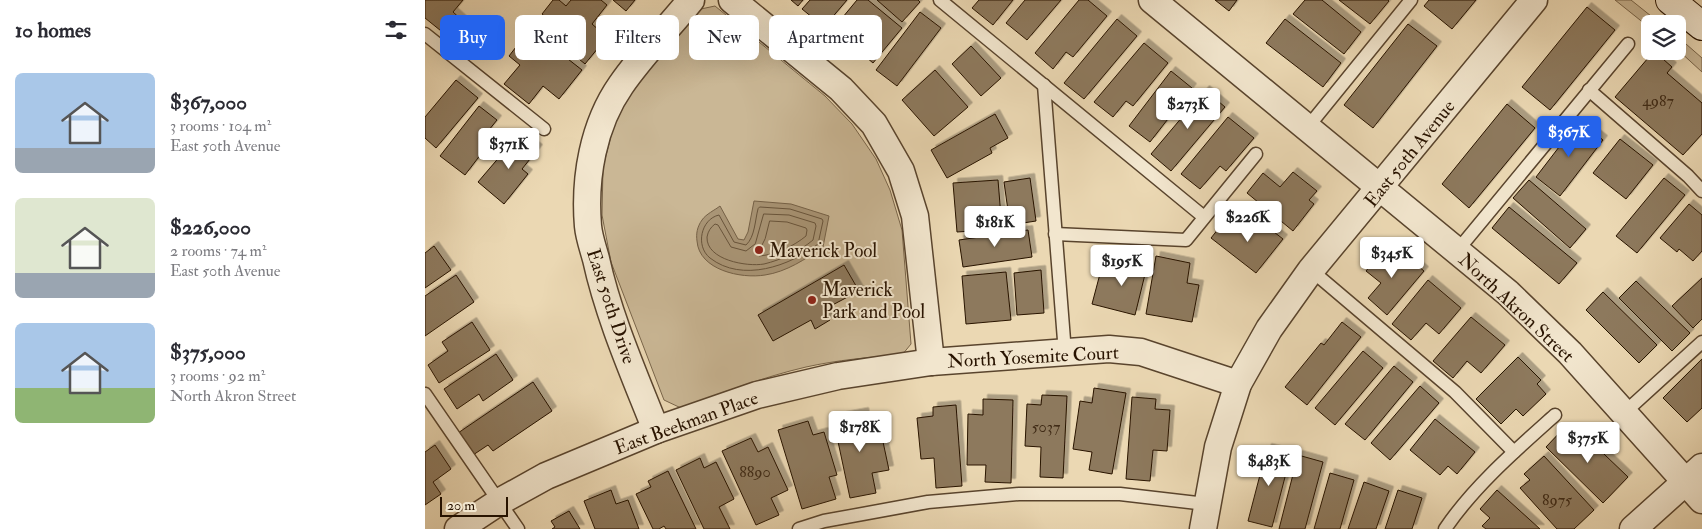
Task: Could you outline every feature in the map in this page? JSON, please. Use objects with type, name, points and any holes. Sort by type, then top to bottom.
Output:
[{"type":"main road","points":[[1670,0],[1702,26]]},
{"type":"street","name":"East 50th Drive","points":[[656,430],[615,326],[601,284],[588,228],[587,186],[595,144],[605,114],[621,85],[691,0]]},
{"type":"street","name":"North Yosemite Court","points":[[732,0],[841,88],[874,124],[901,170],[915,216],[931,362],[1109,349],[1141,352],[1238,384]]},
{"type":"street","name":"North Akron Street","points":[[1152,0],[1508,293],[1570,353],[1624,413],[1697,483]]},
{"type":"street","name":"East 50th Avenue","points":[[1205,516],[1218,447],[1238,384],[1269,329],[1311,270],[1381,188],[1534,0]]},
{"type":"street","name":"East Beekman Place","points":[[458,529],[499,502],[545,476],[656,430],[757,395],[838,376],[931,362]]},
{"type":"street","points":[[1633,529],[1697,483]]},
{"type":"lane","points":[[940,0],[1204,217]]},
{"type":"lane","points":[[1307,128],[1411,0]]},
{"type":"lane","points":[[425,34],[544,129]]},
{"type":"lane","points":[[1457,251],[1628,44]]},
{"type":"lane","points":[[1044,85],[1065,352]]},
{"type":"lane","points":[[1589,90],[1688,176],[1702,191]]},
{"type":"lane","points":[[1055,234],[1186,240],[1257,154]]},
{"type":"lane","points":[[1311,270],[1455,392],[1514,452]]},
{"type":"lane","points":[[1624,413],[1702,342]]},
{"type":"lane","points":[[425,394],[518,529]]},
{"type":"lane","points":[[1445,529],[1457,512],[1514,452],[1555,415]]},
{"type":"lane","points":[[799,529],[824,521],[928,502],[1019,494],[1120,494],[1205,516]]},
{"type":"shaded area","points":[[1615,0],[1631,0],[1650,15],[1641,15],[1641,21]]},
{"type":"shaded area","points":[[715,6],[726,15],[692,15],[696,10]]},
{"type":"shaded area","points":[[689,19],[689,60],[759,60],[759,42],[769,50],[769,60],[781,60],[825,96],[852,124],[876,159],[890,190],[902,230],[911,344],[902,355],[830,362],[806,367],[758,380],[681,408],[664,400],[611,262],[602,215],[603,167],[615,120],[639,81],[656,60],[679,60],[679,31]]},
{"type":"shaded area","points":[[1686,44],[1702,58],[1702,72],[1686,57]]},
{"type":"water","name":"Maverick Pool","points":[[754,201],[791,204],[829,216],[823,247],[788,268],[765,275],[733,274],[713,266],[700,251],[697,236],[700,223],[720,206],[738,239],[744,240],[748,232]]},
{"type":"building","points":[[425,0],[463,0],[453,12],[456,15],[440,15],[440,30],[425,18]]},
{"type":"building","points":[[553,0],[559,0],[566,6],[571,0],[601,0],[607,5],[599,15],[596,15],[596,19],[592,24],[596,27],[596,50],[585,64],[580,60],[586,60],[586,15],[542,14]]},
{"type":"building","points":[[613,0],[635,0],[626,11]]},
{"type":"building","points":[[791,0],[803,0],[798,6]]},
{"type":"building","points":[[810,0],[847,0],[834,15],[809,15],[802,9]]},
{"type":"building","points":[[857,0],[868,0],[902,28],[882,52],[882,15],[845,15]]},
{"type":"building","points":[[877,0],[918,0],[920,2],[902,22]]},
{"type":"building","points":[[979,0],[1013,0],[993,25],[972,8]]},
{"type":"building","points":[[1025,0],[1061,0],[1027,40],[1006,23]]},
{"type":"building","points":[[1079,0],[1088,0],[1107,16],[1073,57],[1066,52],[1053,69],[1035,53]]},
{"type":"building","points":[[1215,0],[1237,0],[1229,11]]},
{"type":"building","points":[[1305,0],[1322,0],[1361,32],[1344,54],[1293,14]]},
{"type":"building","points":[[1339,0],[1388,0],[1389,1],[1370,24]]},
{"type":"building","points":[[1429,0],[1476,0],[1452,29],[1424,6]]},
{"type":"building","points":[[1587,7],[1615,30],[1550,110],[1522,87]]},
{"type":"building","points":[[920,12],[941,28],[897,86],[876,70]]},
{"type":"building","points":[[1117,19],[1137,36],[1084,99],[1064,83]]},
{"type":"building","points":[[1285,19],[1341,63],[1323,87],[1266,43]]},
{"type":"building","points":[[1408,24],[1437,46],[1373,128],[1344,105]]},
{"type":"building","points":[[1144,43],[1168,63],[1133,106],[1126,101],[1113,117],[1094,102]]},
{"type":"building","points":[[971,46],[1001,78],[981,96],[952,64]]},
{"type":"building","points":[[515,48],[515,60],[569,60],[582,70],[559,99],[543,86],[529,104],[504,84],[520,65],[509,56]]},
{"type":"building","points":[[1646,60],[1664,60],[1672,67],[1667,73],[1702,103],[1702,134],[1683,155],[1615,97]]},
{"type":"building","points":[[935,70],[968,107],[934,136],[902,100]]},
{"type":"building","points":[[1171,71],[1192,88],[1150,142],[1129,126]]},
{"type":"building","points":[[456,80],[478,98],[436,148],[425,138],[425,117]]},
{"type":"building","points":[[1205,90],[1225,107],[1171,171],[1151,154]]},
{"type":"building","points":[[1507,104],[1535,128],[1469,208],[1442,184]]},
{"type":"building","points":[[479,106],[497,120],[484,136],[491,141],[465,175],[440,156]]},
{"type":"building","points":[[995,114],[1008,138],[990,148],[992,153],[947,178],[931,150]]},
{"type":"building","points":[[1228,117],[1254,138],[1226,171],[1220,166],[1200,189],[1181,174]]},
{"type":"building","points":[[1579,121],[1603,140],[1560,196],[1536,177]]},
{"type":"building","points":[[519,134],[538,149],[522,169],[528,174],[504,204],[478,182]]},
{"type":"building","points":[[1620,139],[1653,165],[1626,199],[1593,173]]},
{"type":"building","points":[[1293,172],[1317,191],[1309,200],[1314,204],[1293,231],[1247,193],[1263,173],[1280,187]]},
{"type":"building","points":[[1030,178],[1036,221],[1010,225],[1004,182]]},
{"type":"building","points":[[1664,178],[1685,195],[1637,253],[1616,236]]},
{"type":"building","points":[[998,180],[1002,229],[957,232],[953,183]]},
{"type":"building","points":[[1529,180],[1586,229],[1570,248],[1513,198]]},
{"type":"building","points":[[1689,204],[1702,215],[1702,251],[1693,261],[1679,249],[1677,252],[1660,238]]},
{"type":"building","points":[[1509,207],[1577,263],[1559,284],[1492,228]]},
{"type":"building","points":[[1227,218],[1245,232],[1256,218],[1283,239],[1256,273],[1211,238]]},
{"type":"building","points":[[1028,230],[1032,257],[963,267],[959,240]]},
{"type":"building","points":[[434,246],[451,270],[425,288],[425,253]]},
{"type":"building","points":[[1386,247],[1397,256],[1401,252],[1424,271],[1387,315],[1368,298],[1381,283],[1366,271]]},
{"type":"building","points":[[1131,254],[1149,258],[1135,315],[1092,304],[1101,270],[1126,276]]},
{"type":"building","points":[[1156,256],[1190,263],[1187,283],[1199,285],[1192,322],[1146,314]]},
{"type":"building","name":"Maverick Park and Pool","points":[[844,265],[859,291],[823,310],[830,320],[815,329],[811,320],[773,341],[758,315]]},
{"type":"building","points":[[1041,270],[1044,313],[1017,315],[1014,273]]},
{"type":"building","points":[[1006,272],[1011,320],[966,324],[962,276]]},
{"type":"building","points":[[456,275],[474,302],[425,336],[425,296]]},
{"type":"building","points":[[1702,278],[1702,319],[1693,328],[1672,306]]},
{"type":"building","points":[[1428,280],[1461,308],[1439,334],[1426,323],[1411,340],[1392,324]]},
{"type":"building","points":[[1636,281],[1690,333],[1672,351],[1619,298]]},
{"type":"building","points":[[1603,292],[1657,345],[1639,363],[1586,310]]},
{"type":"building","points":[[1471,317],[1505,345],[1481,373],[1467,361],[1453,378],[1433,361]]},
{"type":"building","points":[[472,322],[490,350],[439,383],[428,365],[448,351],[442,342]]},
{"type":"building","points":[[1342,322],[1361,337],[1307,405],[1285,387],[1321,343],[1324,345]]},
{"type":"building","points":[[1363,351],[1383,368],[1335,425],[1315,408]]},
{"type":"building","points":[[496,354],[513,380],[483,401],[479,394],[457,409],[444,389]]},
{"type":"building","points":[[1518,357],[1541,380],[1537,384],[1546,394],[1523,416],[1516,409],[1501,424],[1476,399]]},
{"type":"building","points":[[1702,359],[1702,408],[1687,422],[1663,398]]},
{"type":"building","points":[[1394,366],[1413,382],[1365,440],[1345,424]]},
{"type":"building","points":[[533,382],[552,411],[493,451],[488,445],[473,455],[458,433]]},
{"type":"building","points":[[1420,386],[1439,403],[1390,460],[1371,443]]},
{"type":"building","points":[[1094,388],[1126,393],[1112,474],[1089,470],[1092,452],[1073,449],[1080,401],[1092,403]]},
{"type":"building","points":[[1042,395],[1067,396],[1063,478],[1040,477],[1041,447],[1025,446],[1027,404],[1041,405]]},
{"type":"building","points":[[1132,397],[1156,399],[1155,409],[1170,410],[1167,451],[1153,450],[1150,481],[1126,479]]},
{"type":"building","points":[[983,399],[1013,400],[1011,483],[985,482],[986,465],[967,465],[968,414],[983,415]]},
{"type":"building","points":[[956,405],[962,486],[936,488],[934,458],[921,459],[917,418],[933,416],[933,407]]},
{"type":"building","points":[[864,412],[866,425],[879,423],[889,470],[872,473],[876,493],[850,498],[833,418]]},
{"type":"building","points":[[1435,419],[1475,452],[1457,474],[1448,466],[1440,475],[1410,450]]},
{"type":"building","points":[[808,421],[813,435],[824,432],[837,475],[829,477],[836,499],[802,509],[778,430]]},
{"type":"building","points":[[1565,427],[1575,438],[1581,432],[1628,477],[1603,503],[1546,447]]},
{"type":"building","points":[[751,438],[758,452],[768,447],[788,490],[771,498],[779,515],[756,525],[722,451]]},
{"type":"building","points":[[435,445],[451,469],[433,482],[441,494],[425,505],[425,452]]},
{"type":"building","points":[[1267,448],[1291,454],[1272,527],[1248,521]]},
{"type":"building","points":[[1298,455],[1323,462],[1305,529],[1279,529]]},
{"type":"building","points":[[1544,456],[1594,510],[1574,529],[1557,529],[1520,488],[1530,480],[1524,474]]},
{"type":"building","points":[[700,458],[704,468],[716,462],[734,499],[719,507],[730,529],[704,529],[676,470]]},
{"type":"building","points":[[668,471],[696,529],[666,529],[664,526],[659,529],[653,529],[636,494],[651,487],[648,481]]},
{"type":"building","points":[[1330,473],[1354,480],[1340,529],[1314,529]]},
{"type":"building","points":[[1364,482],[1389,491],[1376,529],[1348,529]]},
{"type":"building","points":[[611,490],[616,504],[628,500],[639,529],[595,529],[584,501]]},
{"type":"building","points":[[1398,490],[1422,498],[1412,529],[1385,529]]},
{"type":"building","points":[[1497,490],[1540,529],[1486,529],[1482,526],[1490,518],[1480,509]]},
{"type":"building","points":[[569,511],[580,529],[552,529],[555,527],[551,521]]},
{"type":"place","name":"Maverick Pool","points":[[759,250]]},
{"type":"place","name":"Maverick Park and Pool","points":[[812,300]]}]
